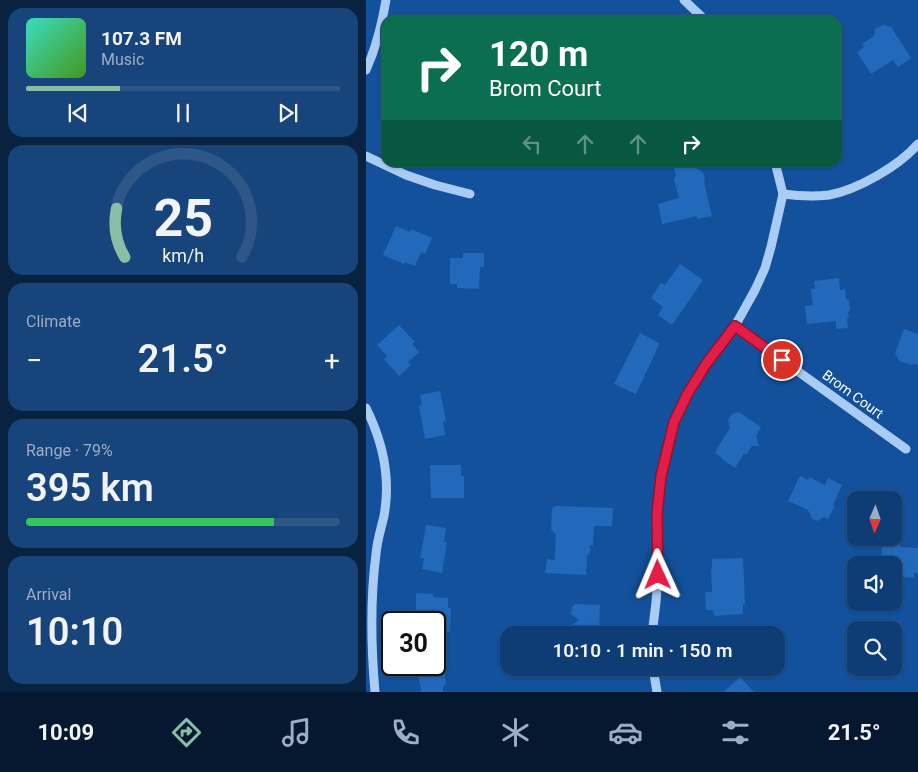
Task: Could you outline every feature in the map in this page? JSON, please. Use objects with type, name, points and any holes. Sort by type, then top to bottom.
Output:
[{"type":"street","points":[[383,15],[386,0]]},
{"type":"street","points":[[684,0],[700,15]]},
{"type":"street","points":[[366,70],[381,23]]},
{"type":"street","points":[[783,194],[805,197],[829,195],[852,188],[882,173],[911,152],[918,144]]},
{"type":"street","points":[[366,156],[381,163]]},
{"type":"street","points":[[389,167],[435,185],[470,194]]},
{"type":"street","points":[[653,626],[658,575],[657,515],[661,476],[674,422],[688,393],[706,364],[735,326],[765,268],[783,194],[776,167]]},
{"type":"street","name":"Brom Court","points":[[735,326],[906,449]]},
{"type":"street","points":[[366,408],[381,445],[385,466],[386,489],[384,514],[376,552],[372,627],[372,660],[375,692]]},
{"type":"street","points":[[366,551],[376,552]]},
{"type":"street","points":[[654,676],[657,692]]},
{"type":"building","points":[[883,25],[891,27],[911,58],[898,67],[893,60],[871,74],[857,52],[864,47],[862,44],[874,36],[875,29]]},
{"type":"building","points":[[676,167],[694,167],[703,172],[712,216],[697,219],[697,216],[662,224],[658,204],[679,198],[674,179],[676,176],[674,169]]},
{"type":"building","points":[[396,226],[410,232],[411,229],[432,238],[425,254],[421,252],[415,266],[405,262],[404,264],[383,255]]},
{"type":"building","points":[[463,253],[484,253],[484,267],[480,267],[479,289],[457,288],[457,284],[450,284],[450,258],[463,258]]},
{"type":"building","points":[[680,264],[703,280],[672,325],[658,315],[663,307],[651,298],[661,283],[665,285]]},
{"type":"building","points":[[839,278],[840,290],[845,289],[846,299],[849,300],[848,328],[836,329],[836,321],[807,324],[805,306],[813,305],[811,289],[815,289],[814,281]]},
{"type":"building","points":[[399,325],[415,342],[412,344],[419,352],[408,362],[411,365],[399,376],[384,359],[387,356],[377,345]]},
{"type":"building","points":[[904,329],[918,334],[918,365],[899,361],[895,353]]},
{"type":"building","points":[[640,333],[659,343],[636,394],[614,384]]},
{"type":"building","points":[[440,391],[446,421],[443,422],[445,435],[425,439],[419,406],[422,405],[420,395]]},
{"type":"building","points":[[739,412],[761,427],[756,436],[759,446],[752,446],[746,455],[744,453],[735,468],[715,453],[730,428],[728,420],[732,414]]},
{"type":"building","points":[[430,465],[461,465],[461,476],[464,476],[464,498],[431,498]]},
{"type":"building","points":[[800,476],[808,480],[809,477],[825,485],[828,478],[842,485],[833,505],[835,506],[828,519],[824,517],[817,521],[812,519],[808,510],[788,501]]},
{"type":"building","points":[[555,506],[613,508],[612,526],[594,526],[593,546],[590,545],[590,553],[587,555],[586,575],[545,573],[547,559],[555,560],[556,535],[551,529],[552,509]]},
{"type":"building","points":[[426,525],[446,528],[444,542],[447,542],[442,573],[422,569],[424,558],[420,558]]},
{"type":"building","points":[[882,546],[918,548],[918,573],[914,573],[914,578],[902,576],[902,556],[881,556]]},
{"type":"building","points":[[743,558],[745,604],[743,604],[743,614],[714,616],[713,610],[706,610],[705,592],[712,592],[712,559]]},
{"type":"building","points":[[416,593],[433,594],[433,597],[448,598],[448,608],[451,608],[450,632],[446,632],[446,611],[416,611]]},
{"type":"building","points":[[575,604],[600,605],[599,626],[571,626],[579,620],[571,614],[572,607]]},
{"type":"building","points":[[418,676],[445,676],[446,685],[443,686],[443,692],[421,692]]},
{"type":"building","points":[[740,677],[754,692],[724,692]]},
{"type":"route","points":[[658,575],[657,515],[661,476],[674,422],[688,393],[706,364],[735,326],[782,360]]}]
